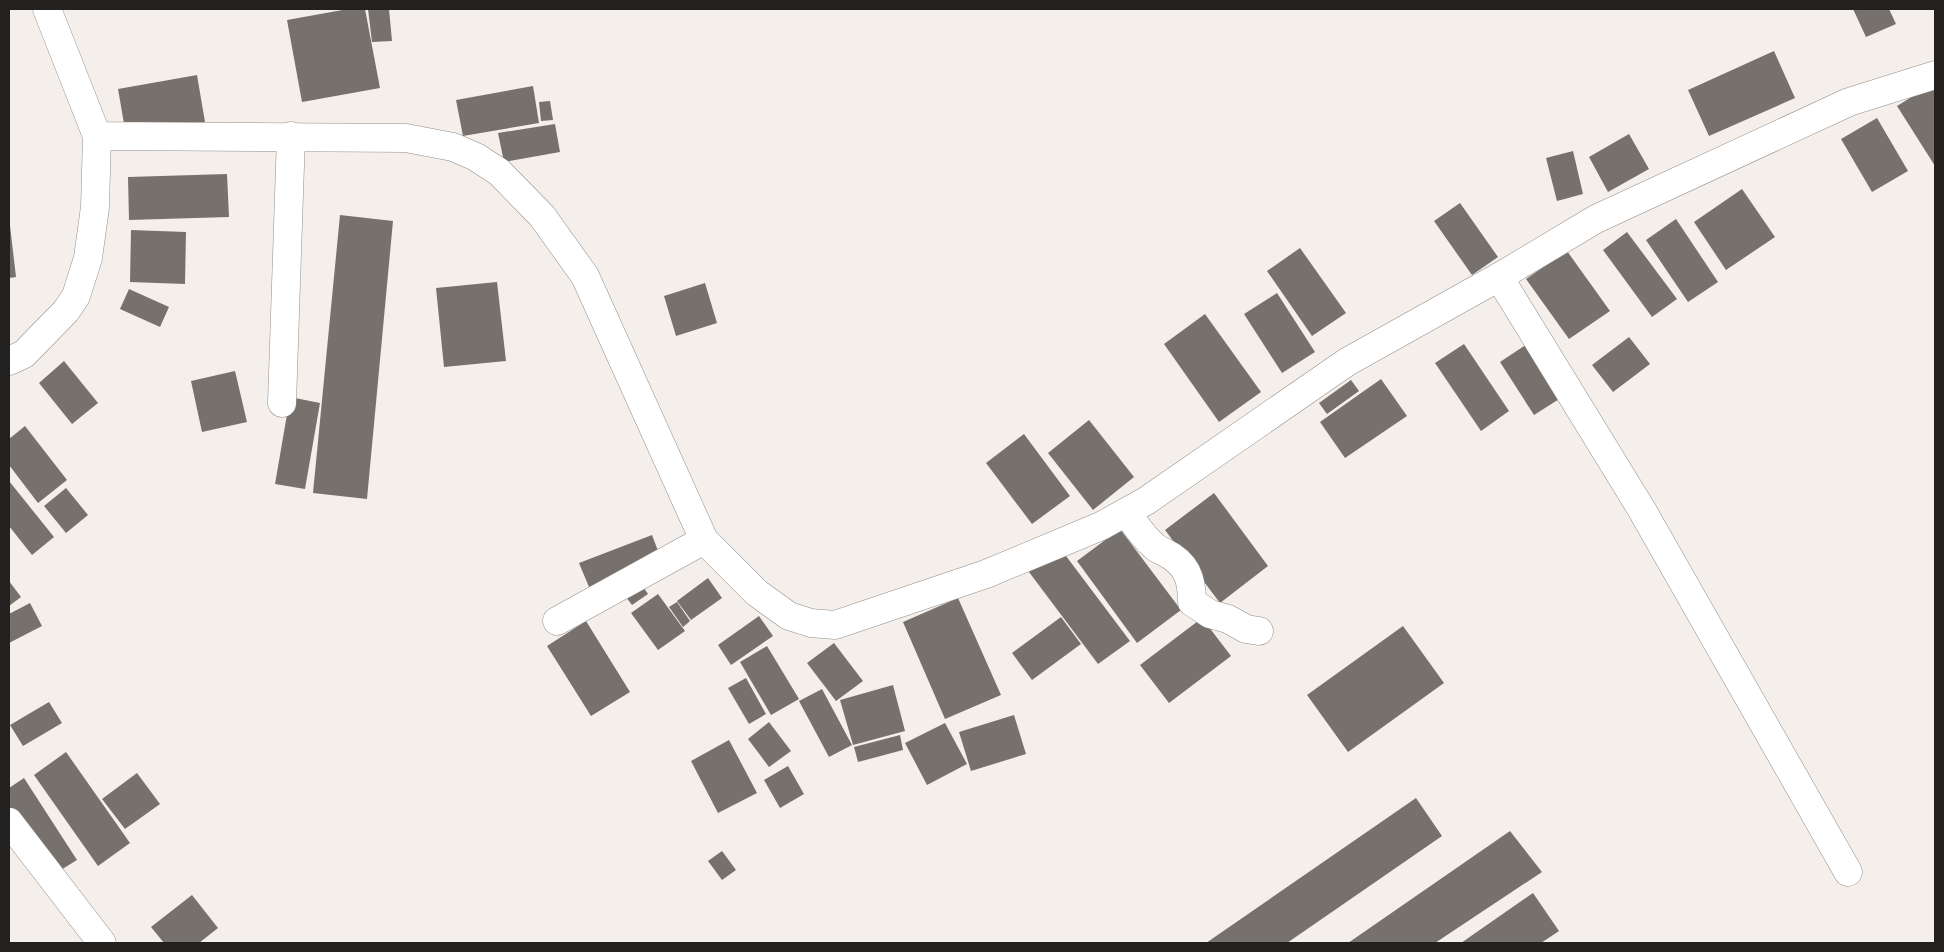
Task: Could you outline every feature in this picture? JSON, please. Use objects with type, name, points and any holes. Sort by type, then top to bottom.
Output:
[{"type":"street","points":[[9,361],[24,354],[66,312],[76,296],[88,258],[95,207],[97,136],[47,9]]},
{"type":"street","points":[[97,136],[406,138],[453,147],[476,156],[499,172],[542,216],[586,276],[704,540],[756,593],[789,616],[811,622],[835,625],[986,574],[1101,526],[1127,513],[1347,362],[1605,215],[1850,102],[1935,75]]},
{"type":"street","points":[[282,403],[291,136]]},
{"type":"street","points":[[1499,277],[1642,510],[1848,872]]},
{"type":"street","points":[[1127,513],[1141,533],[1155,548],[1183,565],[1192,583],[1192,602],[1210,614],[1228,619],[1246,630],[1259,631]]},
{"type":"street","points":[[558,621],[704,540]]},
{"type":"street","points":[[9,822],[102,943]]},
{"type":"building","points":[[348,9],[365,9],[380,88],[302,102],[287,20]]},
{"type":"building","points":[[368,9],[389,9],[392,41],[372,42]]},
{"type":"building","points":[[1853,9],[1889,9],[1896,24],[1866,37]]},
{"type":"building","points":[[1774,51],[1795,98],[1709,136],[1688,90]]},
{"type":"building","points":[[197,75],[205,122],[126,135],[118,89]]},
{"type":"building","points":[[1931,85],[1935,92],[1935,166],[1897,106]]},
{"type":"building","points":[[533,86],[539,123],[463,136],[456,100]]},
{"type":"building","points":[[550,101],[553,120],[541,121],[539,102]]},
{"type":"building","points":[[1877,118],[1908,171],[1872,192],[1841,139]]},
{"type":"building","points":[[555,124],[560,152],[504,162],[498,133]]},
{"type":"building","points":[[1629,134],[1649,169],[1608,192],[1589,157]]},
{"type":"building","points":[[1573,151],[1583,194],[1557,201],[1546,158]]},
{"type":"building","points":[[227,174],[229,217],[129,220],[128,177]]},
{"type":"building","points":[[1742,189],[1775,237],[1726,270],[1694,222]]},
{"type":"building","points":[[1460,203],[1498,257],[1472,275],[1434,221]]},
{"type":"building","points":[[340,215],[393,221],[367,499],[313,493]]},
{"type":"building","points":[[9,217],[16,277],[9,278]]},
{"type":"building","points":[[1676,219],[1718,282],[1688,302],[1646,240]]},
{"type":"building","points":[[131,230],[186,232],[185,284],[130,282]]},
{"type":"building","points":[[1627,232],[1677,299],[1652,317],[1603,250]]},
{"type":"building","points":[[1300,248],[1346,313],[1312,336],[1267,271]]},
{"type":"building","points":[[1567,251],[1610,311],[1569,339],[1526,279]]},
{"type":"building","points":[[497,282],[506,361],[444,367],[436,288]]},
{"type":"building","points":[[705,283],[717,323],[676,336],[664,296]]},
{"type":"building","points":[[129,289],[169,307],[160,327],[120,309]]},
{"type":"building","points":[[1277,293],[1315,352],[1282,373],[1244,314]]},
{"type":"building","points":[[1205,314],[1261,392],[1219,422],[1164,344]]},
{"type":"building","points":[[1629,337],[1650,364],[1613,392],[1592,365]]},
{"type":"building","points":[[1530,342],[1564,396],[1534,415],[1500,362]]},
{"type":"building","points":[[1464,344],[1509,411],[1481,431],[1435,363]]},
{"type":"building","points":[[64,361],[98,403],[72,424],[39,383]]},
{"type":"building","points":[[235,371],[247,422],[202,432],[191,381]]},
{"type":"building","points":[[1381,379],[1407,416],[1345,458],[1320,422]]},
{"type":"building","points":[[1351,380],[1359,391],[1327,414],[1319,403]]},
{"type":"building","points":[[290,397],[320,403],[305,489],[275,484]]},
{"type":"building","points":[[1089,420],[1134,477],[1093,510],[1048,453]]},
{"type":"building","points":[[25,426],[67,480],[38,503],[9,465],[9,439]]},
{"type":"building","points":[[1024,434],[1070,496],[1032,524],[986,463]]},
{"type":"building","points":[[9,481],[54,537],[32,555],[9,526]]},
{"type":"building","points":[[66,488],[88,515],[66,533],[44,506]]},
{"type":"building","points":[[1214,493],[1268,566],[1220,603],[1165,530]]},
{"type":"building","points":[[1120,529],[1181,610],[1137,643],[1077,561]]},
{"type":"building","points":[[652,535],[661,559],[589,587],[579,563]]},
{"type":"building","points":[[1060,548],[1130,641],[1098,664],[1029,572]]},
{"type":"building","points":[[708,578],[722,598],[691,620],[677,601]]},
{"type":"building","points":[[9,581],[21,597],[9,606]]},
{"type":"building","points":[[642,585],[648,594],[632,605],[626,597]]},
{"type":"building","points":[[658,594],[685,631],[658,650],[631,613]]},
{"type":"building","points":[[958,598],[1001,695],[945,719],[903,622]]},
{"type":"building","points":[[677,602],[690,621],[683,627],[669,607]]},
{"type":"building","points":[[30,603],[42,626],[9,643],[9,614]]},
{"type":"building","points":[[759,616],[773,636],[731,665],[718,645]]},
{"type":"building","points":[[1061,617],[1081,644],[1032,680],[1012,653]]},
{"type":"building","points":[[1202,618],[1231,656],[1169,703],[1140,665]]},
{"type":"building","points":[[586,621],[630,692],[591,716],[547,646]]},
{"type":"building","points":[[1403,626],[1444,683],[1348,752],[1307,695]]},
{"type":"building","points":[[834,643],[863,681],[836,701],[807,663]]},
{"type":"building","points":[[767,646],[799,699],[771,715],[740,662]]},
{"type":"building","points":[[746,678],[766,714],[749,724],[728,688]]},
{"type":"building","points":[[893,685],[905,731],[853,745],[840,700]]},
{"type":"building","points":[[822,689],[852,745],[829,757],[799,701]]},
{"type":"building","points":[[49,702],[62,723],[23,746],[10,725]]},
{"type":"building","points":[[1014,715],[1026,754],[971,771],[959,732]]},
{"type":"building","points":[[769,722],[791,751],[769,767],[748,739]]},
{"type":"building","points":[[945,723],[967,764],[927,785],[905,743]]},
{"type":"building","points":[[900,735],[903,750],[858,762],[854,747]]},
{"type":"building","points":[[729,740],[757,793],[718,813],[691,761]]},
{"type":"building","points":[[66,752],[130,843],[98,866],[34,775]]},
{"type":"building","points":[[788,766],[804,794],[780,808],[764,780]]},
{"type":"building","points":[[137,773],[160,804],[125,829],[102,799]]},
{"type":"building","points":[[24,778],[77,860],[51,876],[9,810],[9,788]]},
{"type":"building","points":[[1416,798],[1442,836],[1287,943],[1206,943]]},
{"type":"building","points":[[1510,831],[1542,872],[1435,943],[1348,943]]},
{"type":"building","points":[[722,851],[736,870],[722,880],[708,861]]},
{"type":"building","points":[[1533,893],[1559,931],[1541,943],[1461,943]]},
{"type":"building","points":[[192,895],[218,928],[199,943],[164,943],[151,927]]}]
